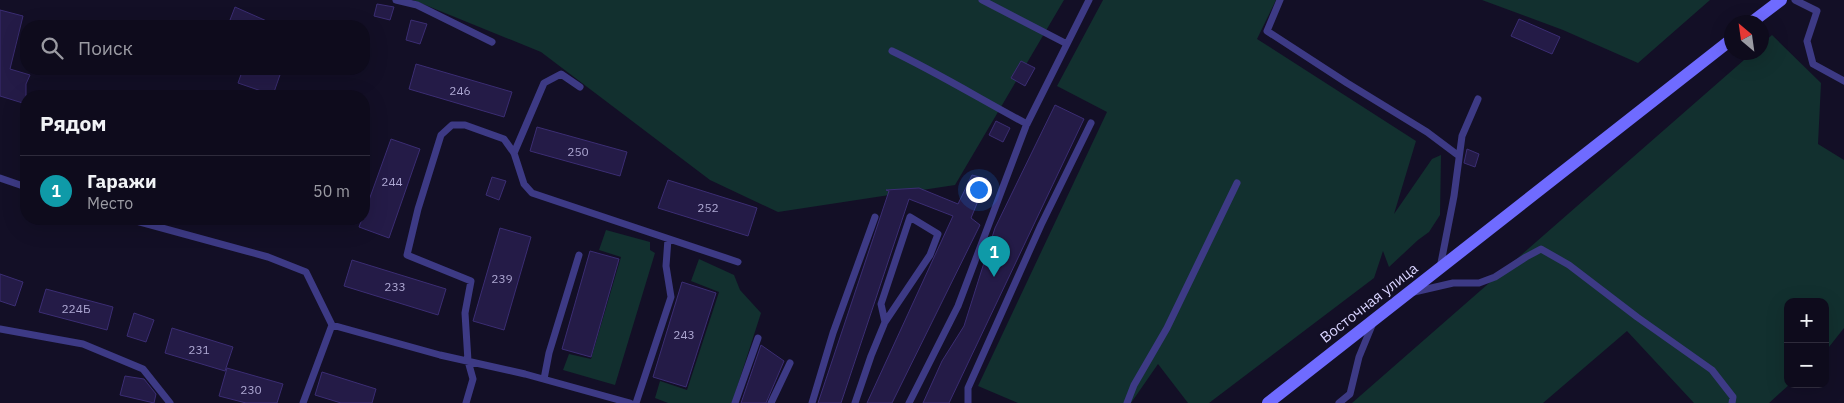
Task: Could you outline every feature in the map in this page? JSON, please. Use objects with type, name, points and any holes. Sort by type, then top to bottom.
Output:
[{"type":"main road","points":[[1761,15],[1781,0]]},
{"type":"main road","name":"Восточная улица","points":[[1268,403],[1724,45]]},
{"type":"lane","points":[[396,0],[417,5],[492,42]]},
{"type":"lane","points":[[982,0],[1066,44]]},
{"type":"lane","points":[[910,403],[958,306],[1027,124],[1089,0]]},
{"type":"lane","points":[[1280,0],[1267,31],[1427,132],[1460,156]]},
{"type":"lane","points":[[1796,0],[1817,11],[1807,41],[1814,64],[1844,81]]},
{"type":"lane","points":[[892,51],[1027,124]]},
{"type":"lane","points":[[514,152],[544,83],[561,74],[580,87]]},
{"type":"lane","points":[[1440,268],[1462,136],[1478,99]]},
{"type":"lane","points":[[968,403],[968,388],[1041,225],[1090,123]]},
{"type":"lane","points":[[466,403],[473,379],[468,361],[465,313],[471,281],[407,255],[418,209],[442,135],[452,125],[465,125],[504,139],[514,152],[524,184],[532,194],[738,262]]},
{"type":"lane","points":[[0,178],[20,185]]},
{"type":"lane","points":[[1127,403],[1134,385],[1167,328],[1237,183]]},
{"type":"lane","points":[[812,403],[833,334],[875,217]]},
{"type":"lane","points":[[855,403],[885,322],[930,255],[938,234],[910,217],[881,304],[885,322]]},
{"type":"lane","points":[[151,225],[268,257],[306,272],[332,325],[303,403]]},
{"type":"lane","points":[[636,403],[671,297],[666,266],[668,239]]},
{"type":"lane","points":[[1407,294],[1453,283],[1479,283],[1496,277],[1540,250],[1569,265],[1637,317],[1712,370],[1733,397],[1732,403]]},
{"type":"lane","points":[[544,379],[579,255]]},
{"type":"lane","points":[[1339,403],[1350,394],[1359,356],[1375,319]]},
{"type":"lane","points":[[332,325],[630,403]]},
{"type":"lane","points":[[0,329],[83,344],[143,369],[170,403]]},
{"type":"lane","points":[[735,403],[758,338]]},
{"type":"lane","points":[[771,403],[790,363]]},
{"type":"green space","points":[[413,0],[1064,0],[955,185],[778,212],[710,180],[541,52]]},
{"type":"green space","points":[[1103,0],[1276,0],[1257,39],[1416,141],[1394,214],[1432,159],[1441,155],[1440,215],[1429,232],[1389,267],[1383,251],[1374,278],[1209,403],[1188,403],[1158,364],[1131,403],[1018,403],[978,386],[1107,112],[1057,86]]},
{"type":"green space","points":[[1482,0],[1710,0],[1638,63],[1563,30]]},
{"type":"green space","points":[[1772,35],[1821,83],[1818,144],[1844,160],[1844,328],[1829,347],[1829,298],[1784,298],[1784,388],[1786,388],[1769,403],[1694,403],[1627,331],[1543,403],[1352,403],[1744,60],[1769,60],[1769,38]]},
{"type":"green space","points":[[606,230],[650,242],[650,250],[655,253],[615,385],[563,370],[569,354],[591,359],[621,257],[599,250]]},
{"type":"green space","points":[[699,259],[734,275],[740,290],[761,313],[732,403],[668,403],[655,398],[660,381],[687,390],[719,292],[691,281]]},
{"type":"building","points":[[377,4],[394,7],[390,20],[374,16]]},
{"type":"building","points":[[235,7],[264,20],[230,20]]},
{"type":"building","points":[[0,10],[23,16],[22,20],[20,20],[20,28],[10,69],[20,72],[20,75],[30,75],[26,84],[26,90],[20,90],[20,102],[0,96]]},
{"type":"building","points":[[1519,19],[1560,37],[1552,54],[1511,36]]},
{"type":"building","points":[[411,20],[427,24],[420,44],[406,40]]},
{"type":"building","points":[[1021,61],[1035,68],[1025,86],[1011,78]]},
{"type":"building","points":[[416,64],[512,92],[504,117],[409,89]]},
{"type":"building","points":[[241,75],[280,75],[275,90],[258,90],[238,83]]},
{"type":"building","points":[[1055,105],[1084,119],[949,403],[923,403],[942,361],[964,326],[995,228]]},
{"type":"building","points":[[996,121],[1010,128],[1003,142],[989,135]]},
{"type":"building","points":[[537,127],[627,152],[620,176],[530,151]]},
{"type":"building","points":[[391,139],[420,149],[389,238],[359,227],[360,225],[370,225],[370,197]]},
{"type":"building","points":[[1467,149],[1479,154],[1475,167],[1464,163]]},
{"type":"building","points":[[972,175],[987,179],[971,218],[980,225],[892,403],[867,403],[953,216],[909,199],[841,403],[818,403],[889,191],[886,190],[919,188],[958,204]]},
{"type":"building","points":[[492,177],[506,181],[499,200],[486,195]]},
{"type":"building","points":[[668,180],[757,208],[748,236],[658,208]]},
{"type":"building","points":[[500,228],[531,237],[504,330],[473,321]]},
{"type":"building","points":[[590,251],[619,259],[591,357],[562,349]]},
{"type":"building","points":[[352,260],[446,289],[438,315],[344,286]]},
{"type":"building","points":[[0,274],[23,282],[15,306],[0,301]]},
{"type":"building","points":[[682,282],[716,293],[686,387],[653,377]]},
{"type":"building","points":[[46,289],[113,307],[107,330],[39,312]]},
{"type":"building","points":[[134,313],[154,320],[146,342],[127,336]]},
{"type":"building","points":[[172,328],[233,347],[225,371],[165,353]]},
{"type":"building","points":[[761,345],[784,361],[766,403],[741,403]]},
{"type":"building","points":[[227,368],[283,384],[277,403],[246,403],[219,396]]},
{"type":"building","points":[[322,372],[376,389],[372,403],[341,403],[315,395]]},
{"type":"building","points":[[125,376],[144,379],[156,394],[154,403],[120,395]]},
{"type":"place","name":"Гаражи","points":[[994,277]]}]
